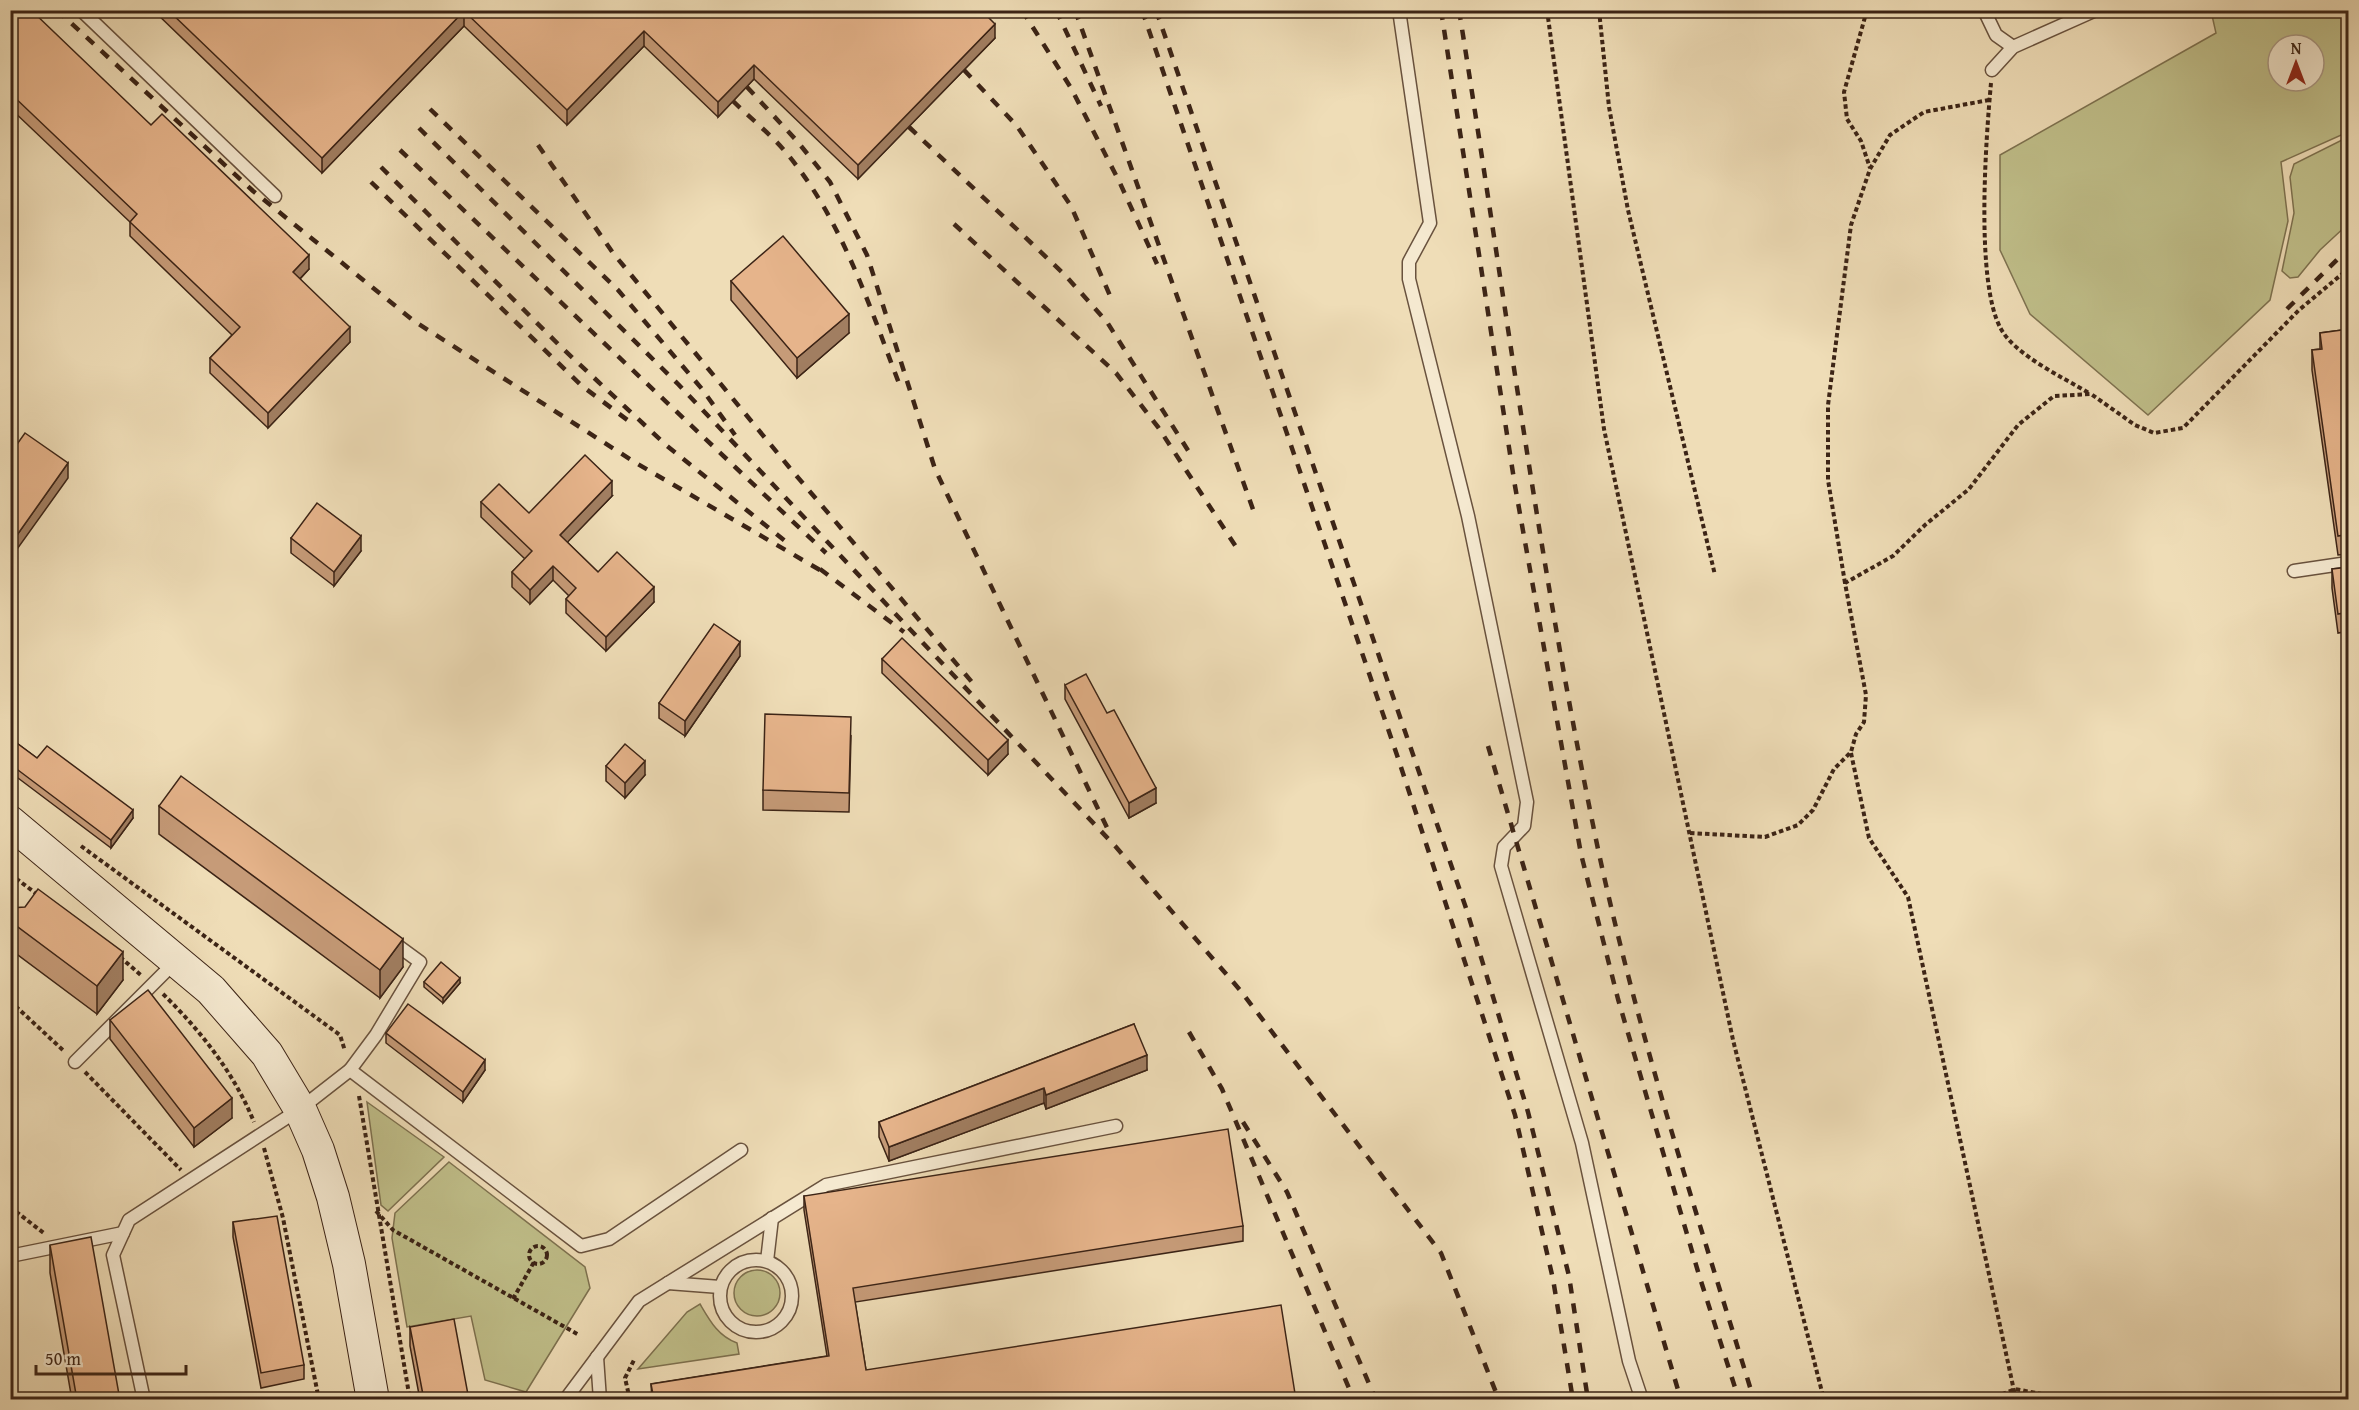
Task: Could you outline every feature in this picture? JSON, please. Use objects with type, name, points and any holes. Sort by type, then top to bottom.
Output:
[{"type":"main road","points":[[10,822],[177,960],[237,1016],[267,1054],[300,1108],[318,1150],[333,1197],[349,1264],[373,1400]]},
{"type":"lane","points":[[81,10],[275,196]]},
{"type":"lane","points":[[1400,10],[1430,223],[1409,262],[1409,279],[1468,516],[1527,802],[1524,826],[1504,847],[1501,866],[1582,1143],[1629,1361],[1642,1400]]},
{"type":"lane","points":[[1984,10],[1996,34],[2013,46]]},
{"type":"lane","points":[[1992,70],[2013,46],[2096,10]]},
{"type":"lane","points":[[2294,571],[2349,563]]},
{"type":"lane","points":[[144,1400],[113,1255],[129,1220],[300,1108],[350,1070],[376,1035],[420,962],[382,934]]},
{"type":"lane","points":[[75,1062],[177,960]]},
{"type":"lane","points":[[350,1070],[581,1246],[609,1239],[741,1150]]},
{"type":"lane","points":[[565,1400],[639,1301],[826,1185],[1116,1126]]},
{"type":"lane","points":[[767,1261],[772,1218]]},
{"type":"lane","points":[[10,1256],[123,1233]]},
{"type":"lane","points":[[767,1261],[786,1276],[792,1300],[785,1316],[771,1328],[760,1332],[748,1331],[728,1320],[719,1299],[720,1287],[732,1268],[743,1262],[767,1261]]},
{"type":"lane","points":[[668,1283],[720,1287]]},
{"type":"lane","points":[[597,1358],[600,1400]]},
{"type":"path","points":[[1547,10],[1604,429],[1733,1041],[1824,1400]]},
{"type":"path","points":[[1599,10],[1610,107],[1628,210],[1715,575]]},
{"type":"path","points":[[1867,10],[1844,92],[1847,119],[1862,141],[1870,169]]},
{"type":"path","points":[[1992,70],[1989,100],[1986,277],[2001,330],[2028,357],[2091,394],[2135,425],[2154,433],[2183,428],[2298,310],[2349,269]]},
{"type":"path","points":[[1989,100],[1924,112],[1890,135],[1870,169],[1851,225],[1828,405],[1828,480],[1866,695],[1864,722],[1856,734],[1851,752],[1869,838],[1908,897],[2016,1400]]},
{"type":"path","points":[[1845,583],[1893,556],[1925,525],[1970,489],[2018,425],[2054,396],[2091,394]]},
{"type":"path","points":[[1690,833],[1765,837],[1798,825],[1813,810],[1834,769],[1851,752]]},
{"type":"path","points":[[76,842],[340,1035],[359,1097],[376,1211],[410,1400]]},
{"type":"path","points":[[10,874],[47,902]]},
{"type":"path","points":[[110,950],[151,984],[196,1028],[247,1104],[260,1135],[284,1218],[319,1400]]},
{"type":"path","points":[[10,1001],[75,1062],[190,1179]]},
{"type":"path","points":[[10,1207],[61,1246]]},
{"type":"path","points":[[376,1211],[393,1230],[579,1335]]},
{"type":"path","points":[[537,1246],[542,1247],[546,1257],[542,1262],[534,1262],[529,1256],[530,1250],[537,1246]]},
{"type":"path","points":[[513,1299],[534,1262]]},
{"type":"path","points":[[630,1400],[625,1378],[635,1358]]},
{"type":"path","points":[[1988,1400],[2015,1389],[2074,1400]]},
{"type":"shaded area","points":[[2211,11],[2348,11],[2348,132],[2281,162],[2288,221],[2270,300],[2148,415],[2030,314],[2000,250],[2000,155],[2216,33]]},
{"type":"shaded area","points":[[2348,137],[2348,224],[2320,250],[2298,277],[2290,278],[2282,271],[2294,213],[2290,177],[2294,164]]},
{"type":"shaded area","points":[[367,1102],[444,1157],[388,1211],[381,1205]]},
{"type":"shaded area","points":[[449,1162],[585,1267],[590,1288],[526,1392],[485,1380],[471,1316],[407,1327],[392,1238],[395,1213]]},
{"type":"shaded area","points":[[757,1270],[773,1277],[780,1293],[773,1309],[757,1316],[741,1309],[734,1293],[741,1277]]},
{"type":"shaded area","points":[[700,1304],[720,1332],[737,1343],[739,1354],[638,1369],[687,1312]]},
{"type":"building","points":[[10,10],[31,10],[151,125],[162,114],[309,255],[293,272],[350,327],[268,413],[210,358],[240,327],[130,222],[137,214],[10,93]]},
{"type":"building","points":[[168,10],[981,10],[995,24],[858,165],[754,65],[718,102],[644,31],[567,110],[464,11],[322,158]]},
{"type":"building","points":[[783,236],[849,314],[797,358],[731,281]]},
{"type":"building","points":[[2349,329],[2349,534],[2338,536],[2312,350],[2322,349],[2320,333]]},
{"type":"building","points":[[25,433],[68,463],[10,545],[10,454]]},
{"type":"building","points":[[585,455],[612,481],[560,535],[598,572],[617,552],[654,587],[606,637],[566,599],[576,588],[553,566],[530,590],[512,572],[532,551],[481,502],[499,484],[529,513]]},
{"type":"building","points":[[317,503],[361,536],[334,572],[291,538]]},
{"type":"building","points":[[2349,567],[2349,612],[2338,614],[2332,569]]},
{"type":"building","points":[[714,624],[740,642],[685,721],[659,703]]},
{"type":"building","points":[[902,638],[1008,740],[988,760],[882,659]]},
{"type":"building","points":[[1086,674],[1107,713],[1114,710],[1156,788],[1129,803],[1065,685]]},
{"type":"building","points":[[765,714],[851,717],[849,793],[763,790]]},
{"type":"building","points":[[10,738],[37,758],[47,746],[133,810],[111,840],[10,764]]},
{"type":"building","points":[[625,744],[645,761],[625,783],[606,766]]},
{"type":"building","points":[[181,776],[403,939],[380,970],[159,806]]},
{"type":"building","points":[[38,889],[123,952],[97,986],[10,921],[10,908],[25,907]]},
{"type":"building","points":[[441,962],[460,978],[443,998],[424,982]]},
{"type":"building","points":[[148,990],[232,1098],[194,1128],[110,1020]]},
{"type":"building","points":[[408,1004],[485,1060],[463,1092],[386,1033]]},
{"type":"building","points":[[1134,1024],[1147,1055],[1046,1095],[1044,1088],[889,1147],[879,1122]]},
{"type":"building","points":[[1228,1129],[1243,1226],[853,1288],[866,1370],[1281,1305],[1296,1400],[654,1400],[651,1384],[829,1356],[804,1196]]},
{"type":"building","points":[[277,1216],[304,1365],[261,1373],[233,1222]]},
{"type":"building","points":[[91,1237],[120,1400],[77,1400],[50,1245]]},
{"type":"building","points":[[454,1319],[469,1400],[424,1400],[410,1327]]},
{"type":"railway","points":[[57,10],[253,191],[414,321],[636,463],[825,573]]},
{"type":"railway","points":[[1022,10],[1071,88],[1119,181],[1157,264]]},
{"type":"railway","points":[[1056,10],[1101,106]]},
{"type":"railway","points":[[1075,10],[1255,515]]},
{"type":"railway","points":[[1142,10],[1398,758],[1515,1115],[1553,1279],[1573,1400]]},
{"type":"railway","points":[[1156,10],[1467,911],[1528,1112],[1569,1276],[1588,1400]]},
{"type":"railway","points":[[1441,10],[1515,486],[1581,854],[1618,999],[1699,1275],[1739,1400]]},
{"type":"railway","points":[[1459,10],[1540,536],[1598,849],[1650,1057],[1754,1400]]},
{"type":"railway","points":[[964,70],[1017,126],[1071,206],[1111,298]]},
{"type":"railway","points":[[747,87],[797,141],[830,182],[867,255],[935,469],[1111,836]]},
{"type":"railway","points":[[733,101],[783,149],[821,203],[852,262],[900,386]]},
{"type":"railway","points":[[430,109],[618,290],[702,389],[735,435]]},
{"type":"railway","points":[[909,127],[1065,275],[1107,322],[1189,452]]},
{"type":"railway","points":[[419,128],[678,384],[1116,847],[1240,990],[1441,1253],[1499,1400]]},
{"type":"railway","points":[[538,145],[613,253],[789,467],[977,688]]},
{"type":"railway","points":[[400,150],[826,553]]},
{"type":"railway","points":[[381,167],[561,347],[666,445],[790,545]]},
{"type":"railway","points":[[371,182],[582,386],[634,425]]},
{"type":"railway","points":[[954,224],[1116,373],[1158,427],[1240,553]]},
{"type":"railway","points":[[2287,309],[2348,249]]},
{"type":"railway","points":[[820,569],[904,632]]},
{"type":"railway","points":[[1488,746],[1681,1400]]},
{"type":"railway","points":[[1189,1032],[1222,1089],[1354,1400]]},
{"type":"railway","points":[[1243,1122],[1287,1192],[1376,1400]]}]
